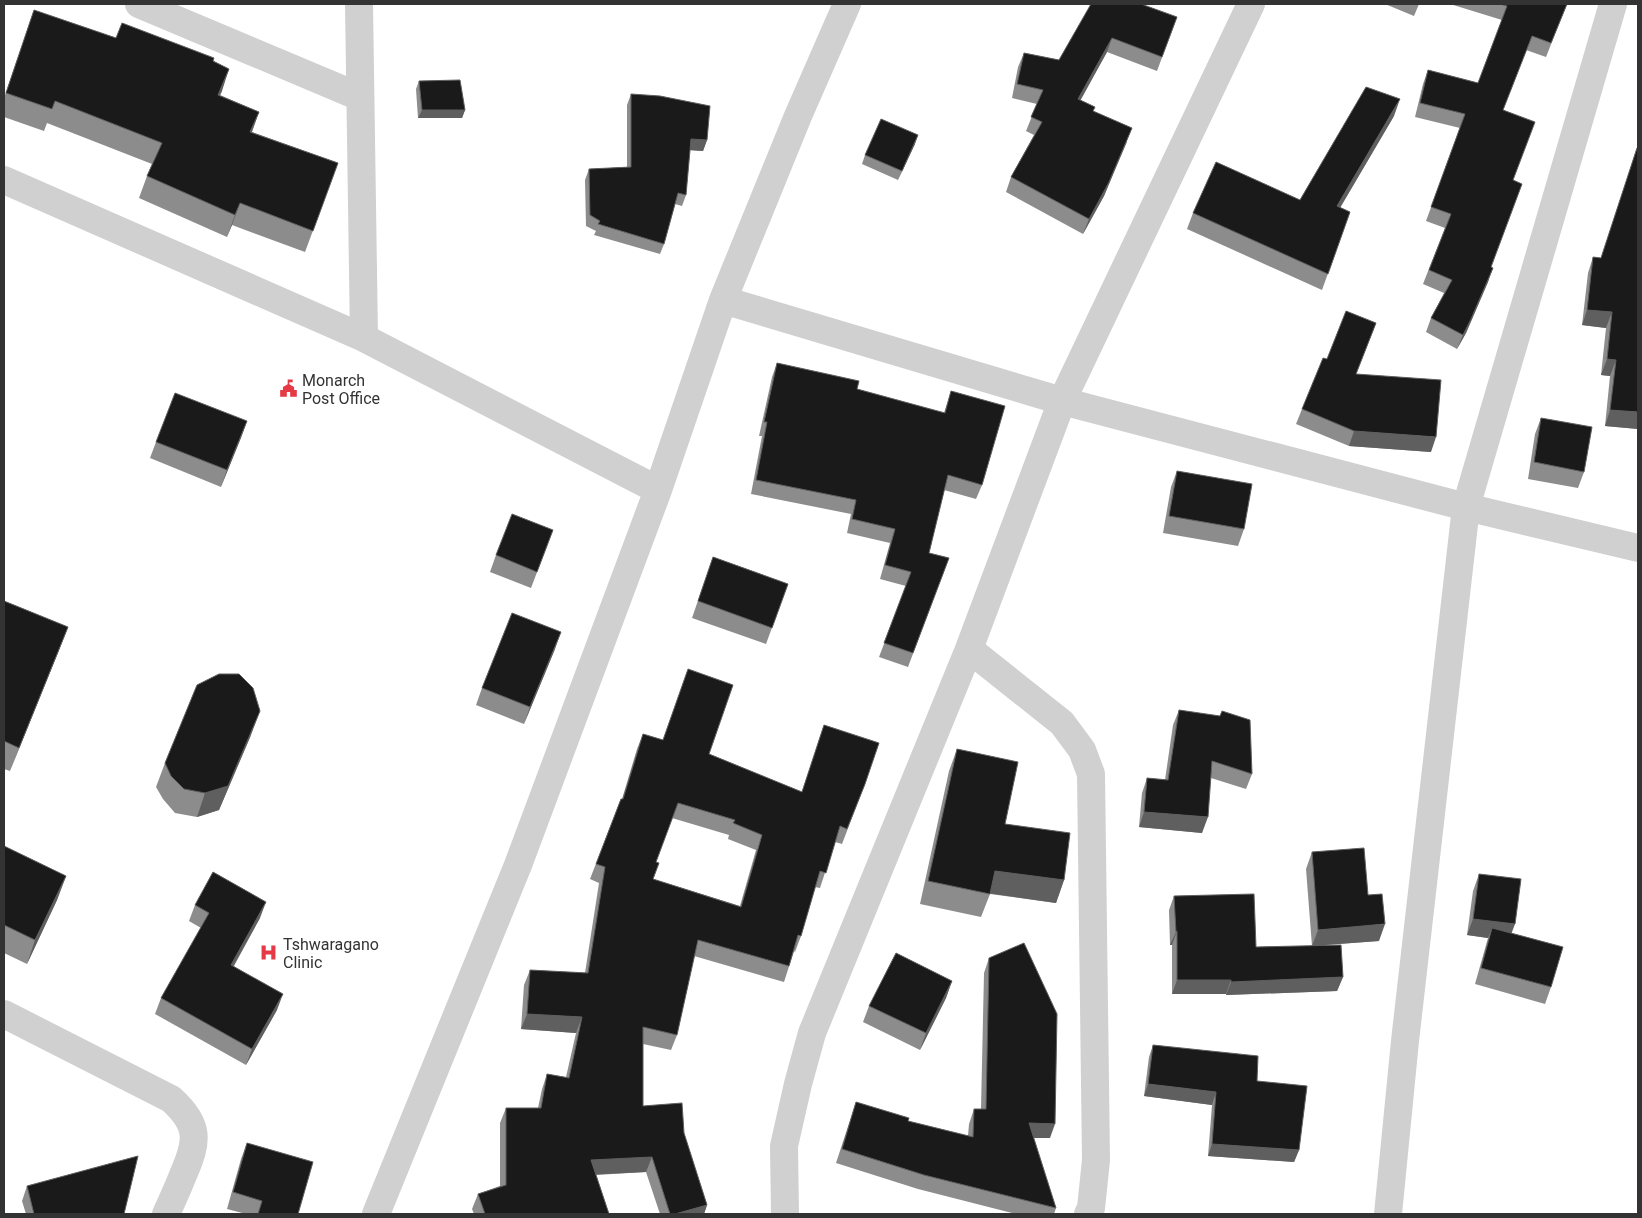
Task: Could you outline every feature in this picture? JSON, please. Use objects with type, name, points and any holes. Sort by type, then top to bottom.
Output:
[{"type":"street","points":[[139,4],[360,97]]},
{"type":"street","points":[[358,4],[364,338]]},
{"type":"street","points":[[378,1213],[518,864],[658,490],[724,300],[798,116],[847,4]]},
{"type":"street","points":[[785,1214],[784,1146],[812,1034],[969,648],[1062,401],[1251,4]]},
{"type":"street","points":[[1388,1214],[1405,1041],[1466,506],[1613,4]]},
{"type":"street","points":[[4,180],[364,338],[658,490]]},
{"type":"street","points":[[724,300],[1062,401],[1466,506],[1638,548]]},
{"type":"street","points":[[969,648],[1062,723],[1082,750],[1092,774],[1096,1160],[1091,1208],[1088,1214]]},
{"type":"street","points":[[4,1014],[171,1099],[184,1111],[191,1125],[194,1138],[192,1154],[166,1214]]},
{"type":"building","points":[[1091,4],[1141,4],[1177,17],[1162,57],[1112,38],[1078,99],[1095,107],[1093,111],[1132,128],[1109,182],[1089,219],[1011,177],[1042,122],[1031,117],[1043,90],[1017,84],[1024,53],[1059,60]]},
{"type":"building","points":[[1500,4],[1567,4],[1551,43],[1532,36],[1503,110],[1535,122],[1513,180],[1522,184],[1491,267],[1493,268],[1463,335],[1431,318],[1452,280],[1429,270],[1451,214],[1431,207],[1465,114],[1420,103],[1428,70],[1478,83],[1507,6]]},
{"type":"building","points":[[34,10],[116,38],[122,23],[214,58],[213,61],[229,69],[218,95],[259,112],[250,132],[338,163],[313,231],[240,203],[235,215],[147,176],[162,143],[55,101],[52,109],[6,93]]},
{"type":"building","points":[[460,80],[465,110],[422,110],[419,81]]},
{"type":"building","points":[[1366,87],[1400,99],[1337,206],[1350,212],[1328,274],[1193,213],[1216,162],[1300,200]]},
{"type":"building","points":[[631,94],[660,96],[710,106],[707,140],[691,139],[686,195],[678,193],[664,244],[598,224],[600,221],[590,215],[589,169],[631,167]]},
{"type":"building","points":[[881,119],[918,135],[902,171],[865,155]]},
{"type":"building","points":[[1637,148],[1638,412],[1610,410],[1616,360],[1607,359],[1612,312],[1587,310],[1593,257],[1601,258]]},
{"type":"building","points":[[1346,311],[1376,323],[1356,374],[1441,380],[1436,437],[1354,431],[1302,409],[1323,358],[1327,359]]},
{"type":"building","points":[[777,363],[859,381],[857,389],[945,413],[951,391],[1005,406],[982,485],[948,475],[929,553],[949,558],[913,653],[884,643],[911,572],[885,565],[895,529],[852,519],[856,500],[756,480],[767,422],[764,422]]},
{"type":"building","points":[[175,393],[247,421],[227,470],[156,442]]},
{"type":"building","points":[[1541,418],[1592,427],[1584,472],[1534,462]]},
{"type":"building","points":[[1177,471],[1252,484],[1244,529],[1169,516]]},
{"type":"building","points":[[512,514],[553,530],[537,572],[496,555]]},
{"type":"building","points":[[713,557],[788,584],[772,628],[698,601]]},
{"type":"building","points":[[4,601],[68,627],[19,748],[4,741]]},
{"type":"building","points":[[512,613],[561,632],[530,707],[482,688]]},
{"type":"building","points":[[688,669],[733,685],[709,754],[802,792],[824,725],[879,743],[847,829],[840,826],[826,873],[820,871],[801,936],[798,935],[789,966],[698,940],[677,1035],[643,1027],[643,1106],[682,1103],[684,1133],[707,1205],[670,1214],[652,1157],[591,1160],[609,1214],[485,1214],[478,1194],[506,1185],[506,1108],[541,1108],[547,1074],[569,1078],[582,1017],[527,1014],[530,970],[588,973],[605,867],[596,864],[621,799],[623,799],[643,734],[663,740]],"holes":[[[678,803],[735,820],[733,823],[762,835],[741,907],[653,879],[659,863],[656,862]]]},
{"type":"building","points":[[219,674],[239,674],[253,688],[260,711],[228,786],[205,793],[184,789],[171,776],[165,763],[197,685]]},
{"type":"building","points":[[1179,710],[1220,716],[1222,711],[1250,720],[1252,774],[1212,761],[1208,817],[1144,812],[1147,778],[1168,780]]},
{"type":"building","points":[[957,749],[1018,762],[1005,824],[1070,833],[1064,880],[995,871],[990,894],[928,881]]},
{"type":"building","points":[[4,846],[66,876],[35,940],[4,925]]},
{"type":"building","points":[[1364,848],[1368,895],[1382,894],[1385,924],[1318,930],[1312,852]]},
{"type":"building","points":[[213,872],[266,902],[231,965],[283,994],[252,1049],[161,998],[209,913],[195,905]]},
{"type":"building","points":[[1479,874],[1521,879],[1515,924],[1473,919]]},
{"type":"building","points":[[1254,894],[1256,947],[1341,945],[1343,977],[1231,982],[1231,980],[1177,980],[1177,931],[1174,896]]},
{"type":"building","points":[[1492,928],[1563,947],[1551,987],[1481,968]]},
{"type":"building","points":[[1024,943],[1057,1014],[1055,1124],[1029,1123],[1056,1208],[924,1175],[842,1149],[856,1102],[909,1118],[908,1121],[973,1137],[974,1109],[986,1109],[989,958]]},
{"type":"building","points":[[896,953],[952,981],[926,1033],[869,1006]]},
{"type":"building","points":[[1153,1045],[1258,1056],[1257,1081],[1307,1086],[1299,1150],[1212,1144],[1216,1092],[1148,1084]]},
{"type":"building","points":[[247,1143],[313,1162],[298,1214],[258,1214],[262,1201],[233,1192]]},
{"type":"building","points":[[138,1156],[124,1214],[34,1214],[27,1186]]},
{"type":"place","name":"Monarch Post Office","points":[[288,389]]},
{"type":"place","name":"Tshwaragano Clinic","points":[[269,953]]}]
